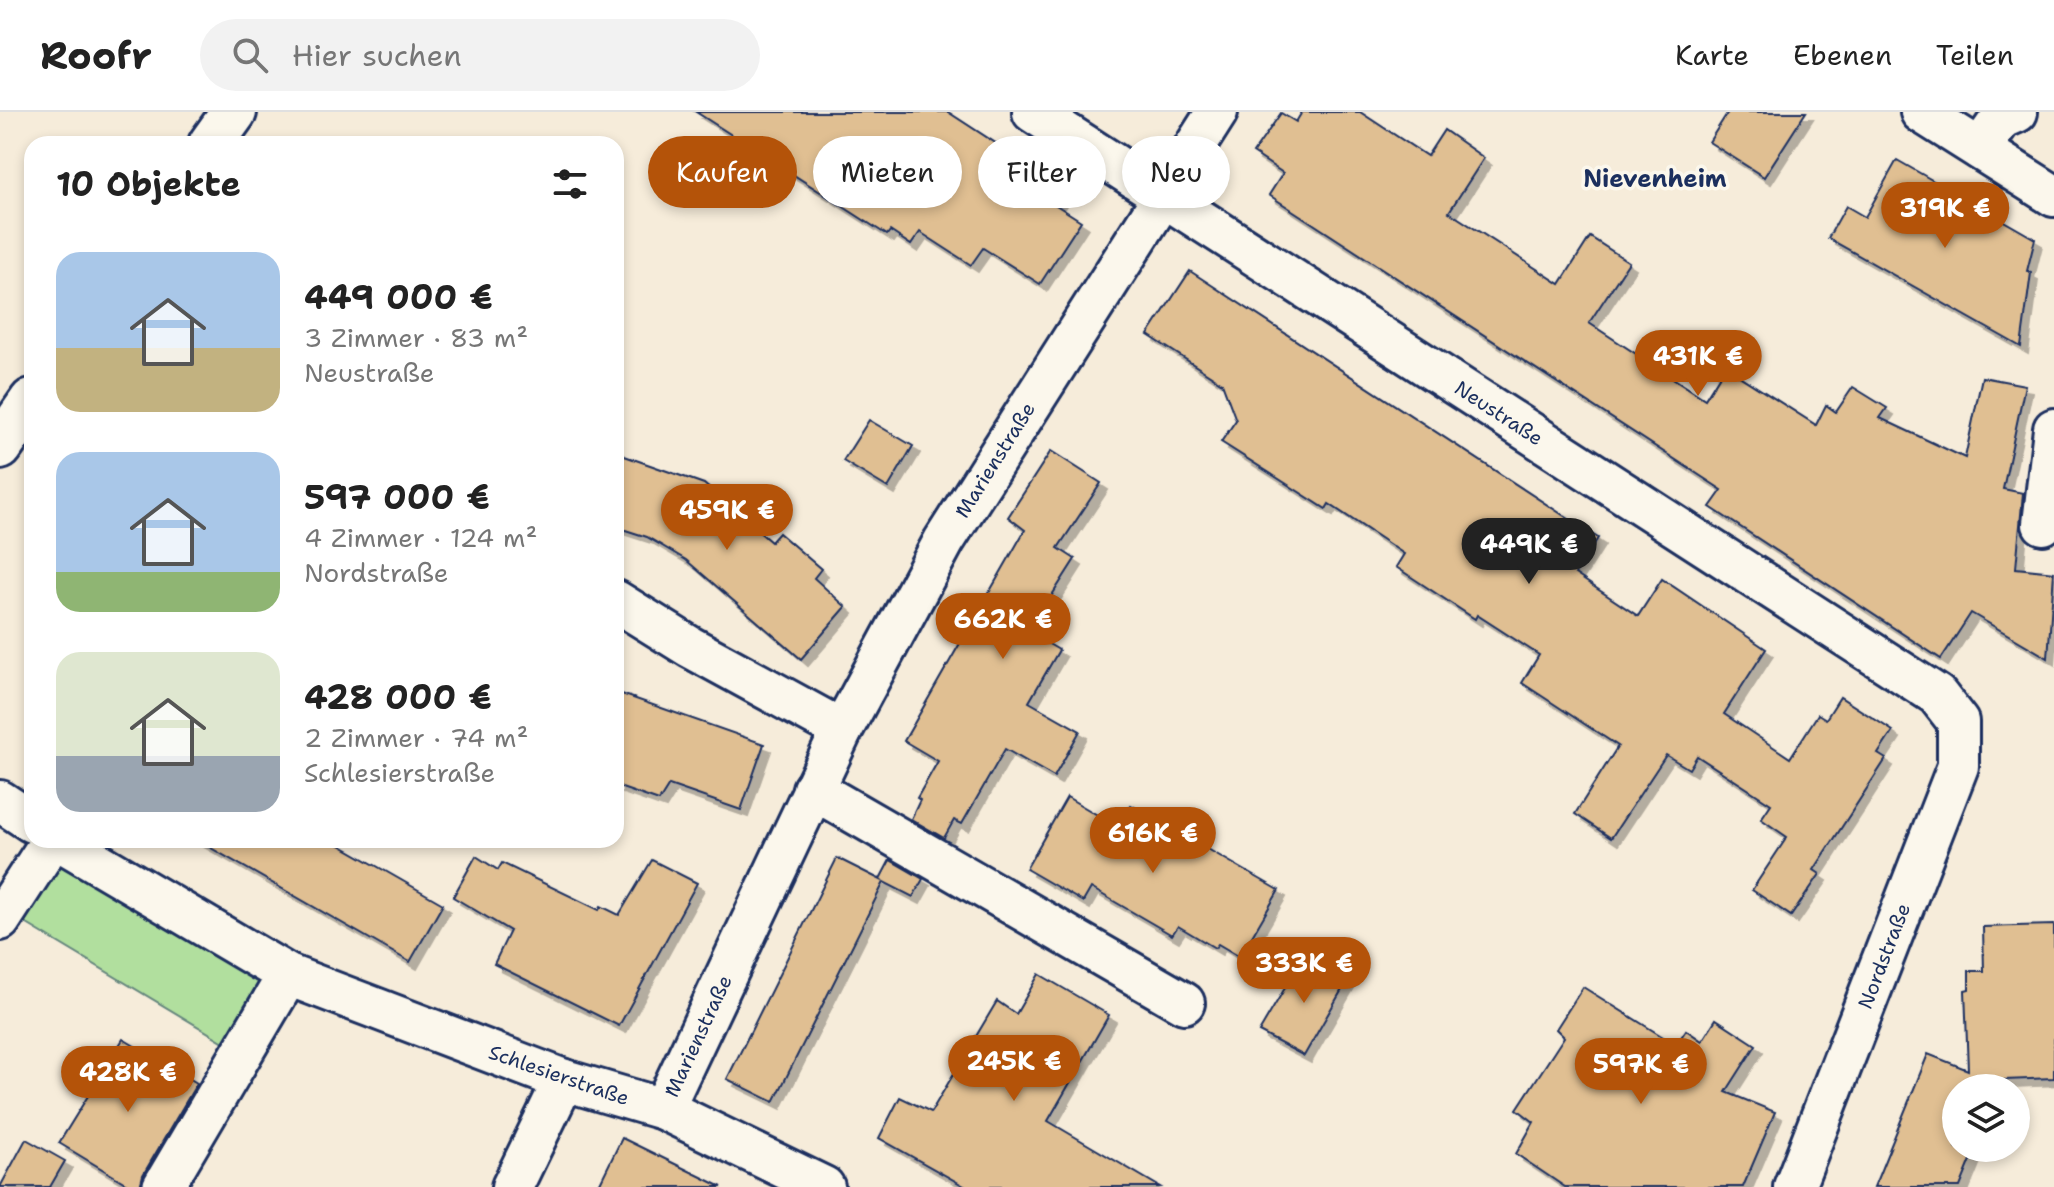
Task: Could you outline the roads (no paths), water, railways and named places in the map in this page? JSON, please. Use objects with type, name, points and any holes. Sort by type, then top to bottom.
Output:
[{"type":"main road","points":[[217,136],[234,112]]},
{"type":"main road","points":[[0,447],[24,412]]},
{"type":"street","name":"Neustraße","points":[[1033,112],[1122,171]]},
{"type":"street","name":"Marienstraße","points":[[1201,136],[1217,112]]},
{"type":"street","points":[[1921,112],[2054,196]]},
{"type":"street","points":[[1980,149],[2001,119],[2017,112]]},
{"type":"street","name":"Marienstraße","points":[[663,1109],[842,730],[944,541],[1155,208]]},
{"type":"street","name":"Neustraße","points":[[1179,208],[1937,695],[1958,722]]},
{"type":"street","points":[[2043,524],[2054,429]]},
{"type":"street","points":[[624,606],[690,647],[842,730]]},
{"type":"street","name":"Nordstraße","points":[[1794,1187],[1958,766],[1958,722]]},
{"type":"street","points":[[813,789],[1184,1003]]},
{"type":"street","points":[[0,801],[24,817]]},
{"type":"street","points":[[0,920],[47,848]]},
{"type":"street","name":"Schlesierstraße","points":[[73,848],[288,975],[564,1080],[663,1109],[824,1187]]},
{"type":"street","points":[[163,1187],[288,975]]},
{"type":"street","points":[[512,1187],[564,1080]]},
{"type":"district","name":"Nievenheim","points":[[1655,179]]}]
